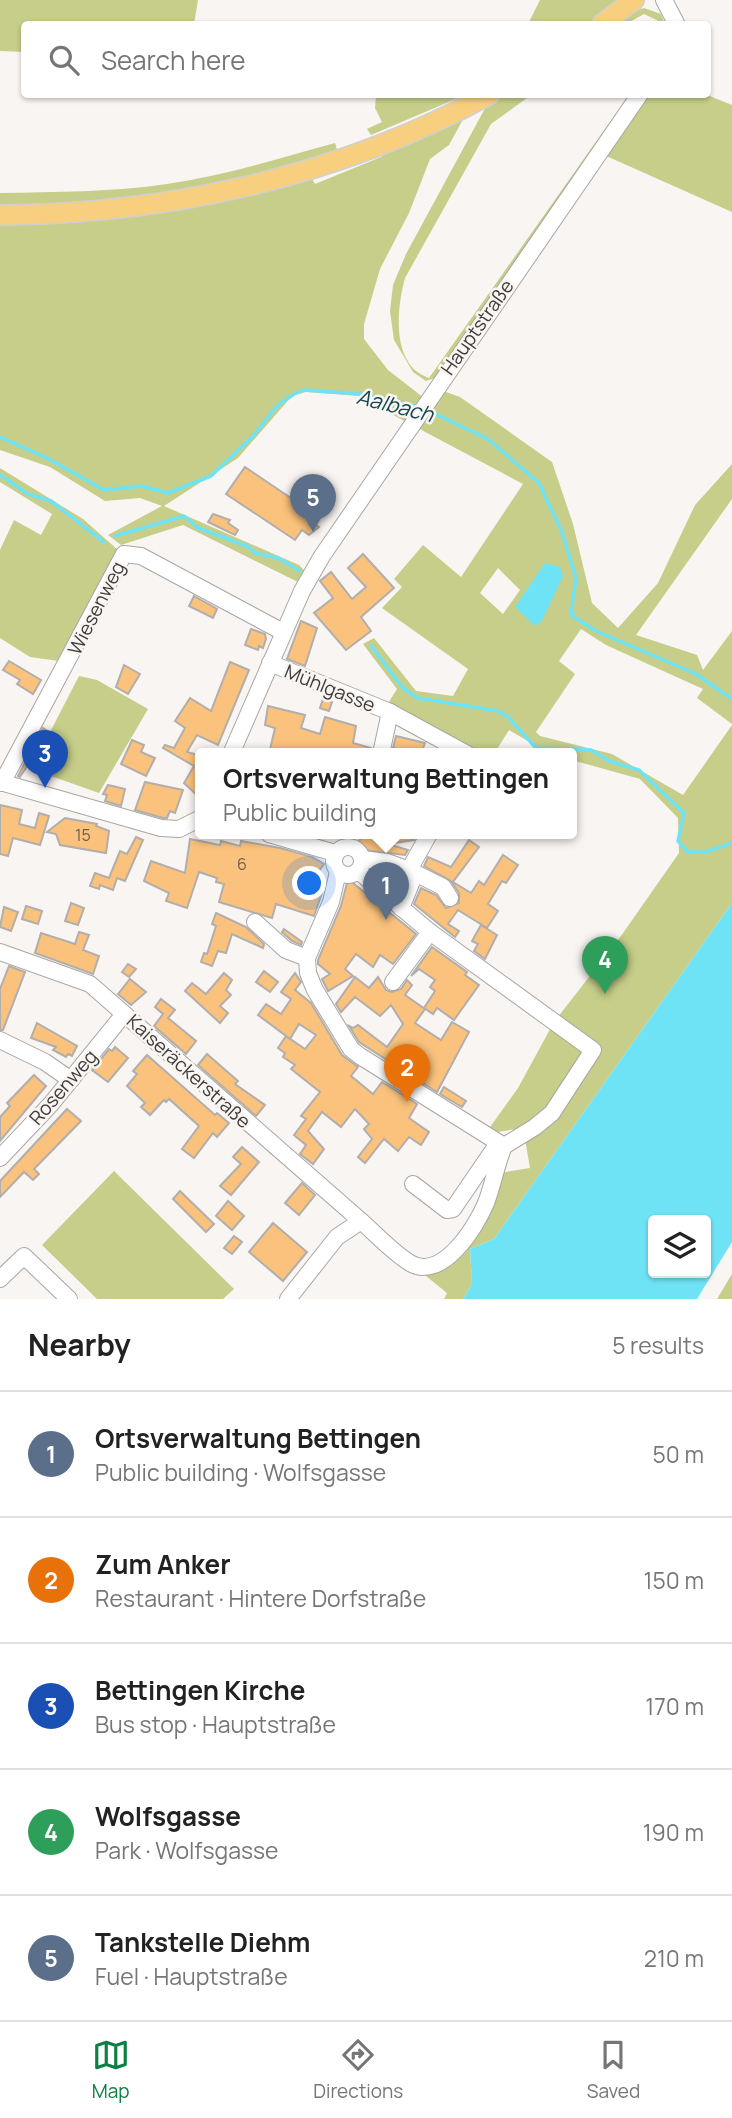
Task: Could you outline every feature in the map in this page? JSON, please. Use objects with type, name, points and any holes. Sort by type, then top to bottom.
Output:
[{"type":"main road","points":[[606,21],[634,0]]},
{"type":"main road","points":[[0,215],[134,207],[255,185],[350,156],[426,126],[482,98]]},
{"type":"street","points":[[664,0],[674,21]]},
{"type":"street","points":[[676,0],[676,21]]},
{"type":"street","name":"Hauptstraße","points":[[233,748],[307,582],[351,510],[637,98]]},
{"type":"street","name":"Wiesenweg","points":[[1,783],[124,554],[141,556],[283,632]]},
{"type":"street","name":"Mühlgasse","points":[[270,663],[390,712],[382,748]]},
{"type":"street","points":[[390,712],[456,748]]},
{"type":"street","points":[[1,783],[162,828],[179,829],[195,823]]},
{"type":"street","points":[[303,839],[343,845],[359,852],[360,865],[401,908],[593,1050],[552,1113],[535,1128],[494,1149],[453,1209],[447,1210],[414,1184]]},
{"type":"street","points":[[408,870],[426,839]]},
{"type":"street","points":[[343,845],[333,860],[338,872],[331,902],[307,958],[308,973],[315,990],[351,1049],[504,1146]]},
{"type":"street","points":[[338,872],[345,875],[360,865],[387,862],[443,887],[450,898]]},
{"type":"street","points":[[401,908],[412,881],[408,870]]},
{"type":"street","points":[[255,922],[286,950],[307,958]]},
{"type":"street","points":[[393,982],[430,932]]},
{"type":"street","name":"Kaiseräckerstraße","points":[[0,952],[86,981],[410,1263],[428,1267],[439,1263],[462,1244],[486,1202],[504,1146]]},
{"type":"street","name":"Rosenweg","points":[[0,1158],[71,1080],[124,1014]]},
{"type":"street","points":[[0,1040],[45,1062],[71,1080]]},
{"type":"street","points":[[288,1299],[337,1237],[361,1221]]},
{"type":"street","points":[[0,1279],[24,1256],[69,1299]]},
{"type":"green space","points":[[0,0],[198,0],[194,21],[21,21],[21,52],[0,51]]},
{"type":"green space","points":[[540,0],[620,0],[592,21],[530,21]]},
{"type":"green space","points":[[644,8],[661,14],[664,21],[644,14],[631,21],[619,21]]},
{"type":"green space","points":[[711,97],[732,105],[732,212],[604,155],[645,98]]},
{"type":"green space","points":[[376,98],[458,98],[371,135],[367,129],[382,122],[375,108]]},
{"type":"green space","points":[[495,98],[527,98],[491,124],[405,278],[399,319],[402,348],[416,371],[429,378],[627,98],[632,98],[435,378],[426,381],[413,372],[394,340],[390,311],[393,285],[406,254],[489,101]]},
{"type":"green space","points":[[466,114],[449,145],[430,159],[409,213],[380,269],[364,324],[364,339],[388,370],[424,398],[406,422],[360,396],[306,392],[292,396],[238,458],[164,506],[299,565],[304,570],[298,582],[183,525],[121,545],[108,535],[162,506],[140,498],[105,501],[50,467],[0,450],[0,221],[310,175],[315,184],[381,157],[396,144]]},
{"type":"green space","points":[[335,143],[338,153],[174,195],[0,209],[0,193],[105,190],[188,181]]},
{"type":"green space","points":[[443,391],[460,397],[552,462],[573,524],[592,603],[618,628],[658,583],[695,505],[732,464],[732,499],[636,635],[697,655],[703,670],[732,631],[732,724],[697,698],[703,689],[606,645],[581,629],[559,661],[575,674],[536,732],[540,736],[612,754],[683,795],[732,725],[732,903],[494,1239],[470,1249],[472,1284],[463,1299],[444,1299],[447,1293],[410,1263],[419,1266],[462,1243],[492,1174],[530,1168],[523,1128],[485,1134],[518,1088],[554,1022],[621,936],[679,853],[678,818],[640,779],[577,761],[577,748],[540,748],[509,730],[498,748],[456,748],[384,710],[397,689],[363,644],[374,638],[416,691],[453,696],[468,669],[382,608],[402,587],[394,579],[423,545],[461,577],[523,484],[414,426]],"holes":[[[498,568],[520,590],[503,614],[480,593]]]},
{"type":"green space","points":[[0,468],[83,519],[119,551],[59,661],[30,657],[0,638],[0,550],[14,520],[41,535],[52,514],[0,482]]},
{"type":"green space","points":[[79,676],[97,680],[148,709],[99,793],[31,769]]},
{"type":"green space","points":[[114,1171],[234,1289],[223,1299],[97,1299],[42,1245]]},
{"type":"green space","points":[[732,1274],[732,1299],[717,1299]]},
{"type":"water","points":[[545,563],[560,567],[563,576],[542,621],[535,626],[515,607]]},
{"type":"water","points":[[732,903],[732,1242],[711,1276],[711,1215],[648,1215],[648,1278],[710,1278],[697,1299],[463,1299],[472,1284],[470,1249],[494,1239]]},
{"type":"building","points":[[245,467],[313,513],[309,520],[319,527],[309,535],[302,530],[295,540],[226,494]]},
{"type":"building","points":[[213,514],[230,520],[228,523],[238,530],[235,535],[208,522]]},
{"type":"building","points":[[363,554],[394,588],[361,617],[371,631],[346,650],[314,613],[333,598],[320,581],[331,572],[352,599],[366,587],[348,568]]},
{"type":"building","points":[[194,596],[217,609],[213,618],[189,606]]},
{"type":"building","points":[[301,621],[317,628],[305,666],[287,659]]},
{"type":"building","points":[[251,629],[265,634],[263,648],[259,646],[258,650],[245,645]]},
{"type":"building","points":[[9,661],[41,680],[33,694],[17,684],[20,680],[3,670]]},
{"type":"building","points":[[230,662],[249,670],[218,745],[197,735],[187,752],[195,754],[195,793],[184,783],[194,766],[163,748],[165,745],[174,748],[185,728],[175,721],[190,698],[211,711]]},
{"type":"building","points":[[124,665],[140,674],[128,694],[116,687]]},
{"type":"building","points":[[323,699],[332,702],[329,711],[320,708]]},
{"type":"building","points":[[268,706],[305,715],[301,728],[320,734],[325,717],[356,726],[353,743],[371,748],[270,748],[275,728],[265,725]]},
{"type":"building","points":[[43,728],[49,732],[20,777],[18,776]]},
{"type":"building","points":[[396,736],[425,743],[423,748],[393,748]]},
{"type":"building","points":[[132,740],[144,745],[141,752],[155,758],[146,776],[121,764]]},
{"type":"building","points":[[145,782],[183,790],[175,813],[170,811],[167,818],[163,818],[135,810]]},
{"type":"building","points":[[108,785],[125,789],[121,806],[105,801],[107,795],[103,794]]},
{"type":"building","points":[[0,805],[22,810],[19,824],[35,828],[39,813],[49,816],[40,845],[13,838],[8,856],[0,854]]},
{"type":"building","points":[[65,818],[97,824],[96,826],[109,831],[106,853],[60,845],[56,834],[47,832]]},
{"type":"building","points":[[136,837],[143,840],[125,881],[117,878],[113,890],[100,885],[99,889],[90,886],[95,873],[109,878],[120,851],[127,854]]},
{"type":"building","points":[[190,839],[220,845],[221,841],[240,846],[241,841],[280,848],[312,857],[324,864],[310,883],[324,887],[314,916],[276,904],[272,918],[219,902],[224,884],[216,882],[217,878],[199,872],[187,908],[166,901],[169,893],[144,881],[151,861],[185,873]]},
{"type":"building","points":[[360,839],[414,839],[388,844],[408,850],[405,855],[356,849]]},
{"type":"building","points":[[469,840],[479,847],[453,882],[471,893],[479,881],[484,885],[503,855],[518,865],[506,883],[502,881],[488,904],[498,911],[487,928],[458,910],[448,924],[459,931],[455,937],[414,904],[421,888],[436,895],[446,908],[459,903],[459,893],[451,881],[424,866],[428,857],[451,867]]},
{"type":"building","points":[[374,871],[401,881],[397,890]]},
{"type":"building","points":[[348,879],[416,934],[393,964],[380,955],[373,967],[356,954],[345,969],[353,976],[328,991],[322,979],[330,974],[318,964],[318,960],[341,906]]},
{"type":"building","points":[[71,903],[84,908],[78,925],[65,921]]},
{"type":"building","points":[[26,906],[42,911],[38,924],[22,919]]},
{"type":"building","points":[[4,907],[18,912],[11,931],[0,927]]},
{"type":"building","points":[[216,913],[246,927],[264,944],[263,948],[232,934],[226,953],[218,951],[212,966],[201,962],[204,953],[207,954],[216,926],[212,924]]},
{"type":"building","points":[[481,925],[497,935],[485,959],[474,951],[478,944],[472,941]]},
{"type":"building","points":[[284,929],[302,942],[301,945],[282,932]]},
{"type":"building","points":[[79,932],[89,935],[83,950],[99,956],[93,974],[35,953],[41,933],[75,944]]},
{"type":"building","points":[[432,947],[467,972],[465,975],[479,985],[454,1020],[437,1008],[433,1014],[424,1008],[435,991],[430,987],[435,980],[419,969],[411,976]]},
{"type":"building","points":[[128,964],[136,969],[129,977],[122,972]]},
{"type":"building","points":[[9,966],[25,972],[3,1030],[0,1030],[0,989]]},
{"type":"building","points":[[264,971],[278,982],[270,992],[256,982]]},
{"type":"building","points":[[224,973],[232,980],[226,990],[231,995],[220,1006],[228,1013],[220,1023],[185,991],[192,983],[206,994]]},
{"type":"building","points":[[295,973],[301,982],[295,990],[311,1003],[342,1055],[358,1067],[351,1076],[373,1094],[382,1082],[417,1104],[409,1118],[429,1132],[421,1145],[409,1137],[398,1151],[384,1139],[365,1163],[358,1157],[372,1139],[364,1129],[369,1124],[355,1109],[341,1127],[322,1112],[308,1131],[324,1149],[313,1164],[300,1154],[306,1145],[294,1135],[306,1119],[301,1116],[320,1092],[291,1069],[295,1065],[283,1057],[285,1053],[278,1048],[286,1036],[258,1015],[266,1004],[281,1014],[291,999],[281,992]],"holes":[[[299,1024],[316,1035],[305,1049],[290,1039]]]},
{"type":"building","points":[[355,977],[369,988],[378,977],[386,990],[392,992],[401,989],[407,980],[412,985],[405,995],[425,1009],[415,1023],[441,1040],[452,1022],[469,1032],[437,1092],[359,1042],[349,1026],[353,1028],[358,1025],[387,1047],[403,1024],[391,1005],[380,1016],[355,997],[341,1012],[336,1004]]},
{"type":"building","points":[[130,979],[146,992],[131,1005],[118,994]]},
{"type":"building","points":[[161,999],[175,1010],[168,1018],[196,1041],[186,1054],[154,1026],[163,1014],[155,1007]]},
{"type":"building","points":[[37,1023],[77,1046],[72,1056],[68,1054],[66,1057],[53,1050],[56,1047],[31,1038]]},
{"type":"building","points":[[115,1047],[128,1058],[108,1082],[92,1070],[109,1049],[112,1051]]},
{"type":"building","points":[[207,1054],[238,1081],[235,1084],[265,1105],[256,1116],[198,1065]]},
{"type":"building","points":[[147,1055],[215,1115],[217,1113],[229,1123],[217,1137],[213,1133],[194,1158],[182,1149],[199,1126],[169,1099],[166,1102],[164,1100],[150,1115],[141,1107],[145,1103],[127,1086],[137,1074],[133,1071]]},
{"type":"building","points":[[34,1075],[46,1086],[0,1141],[0,1117],[10,1106],[7,1103]]},
{"type":"building","points":[[444,1087],[466,1101],[462,1107],[440,1094]]},
{"type":"building","points":[[67,1109],[81,1121],[34,1169],[39,1174],[33,1180],[24,1172],[0,1197],[0,1181]]},
{"type":"building","points":[[242,1147],[259,1162],[231,1195],[220,1186],[241,1164],[233,1157]]},
{"type":"building","points":[[302,1183],[315,1195],[299,1215],[285,1203]]},
{"type":"building","points":[[180,1191],[214,1224],[206,1232],[173,1199]]},
{"type":"building","points":[[228,1201],[244,1216],[232,1230],[216,1216]]},
{"type":"building","points":[[273,1223],[307,1252],[283,1281],[249,1252]]},
{"type":"building","points":[[234,1236],[242,1242],[232,1254],[224,1248]]},
{"type":"waterway","name":"Aalbach","points":[[0,437],[49,459],[104,490],[141,486],[168,493],[211,476],[253,436],[277,406],[304,390],[360,394],[420,407]]},
{"type":"waterway","name":"Aalbach","points":[[427,410],[488,439],[539,483],[562,532],[576,578],[571,615],[596,631],[696,674],[732,699]]},
{"type":"waterway","points":[[0,475],[28,494],[51,501],[104,542]]},
{"type":"waterway","points":[[115,536],[184,516],[198,528],[249,547],[255,553],[278,558],[300,571]]},
{"type":"waterway","points":[[371,646],[403,688],[417,698],[498,711],[507,716],[536,748]]},
{"type":"waterway","points":[[577,749],[591,750],[609,761],[639,770],[684,813],[678,841],[688,852],[705,852],[732,843]]},
{"type":"place","name":"Tankstelle Diehm","points":[[313,532]]},
{"type":"place","name":"Bettingen Kirche","points":[[45,788]]},
{"type":"place","name":"Ortsverwaltung Bettingen","points":[[386,920]]},
{"type":"place","name":"Wolfsgasse","points":[[605,994]]},
{"type":"place","name":"Zum Anker","points":[[407,1102]]}]
